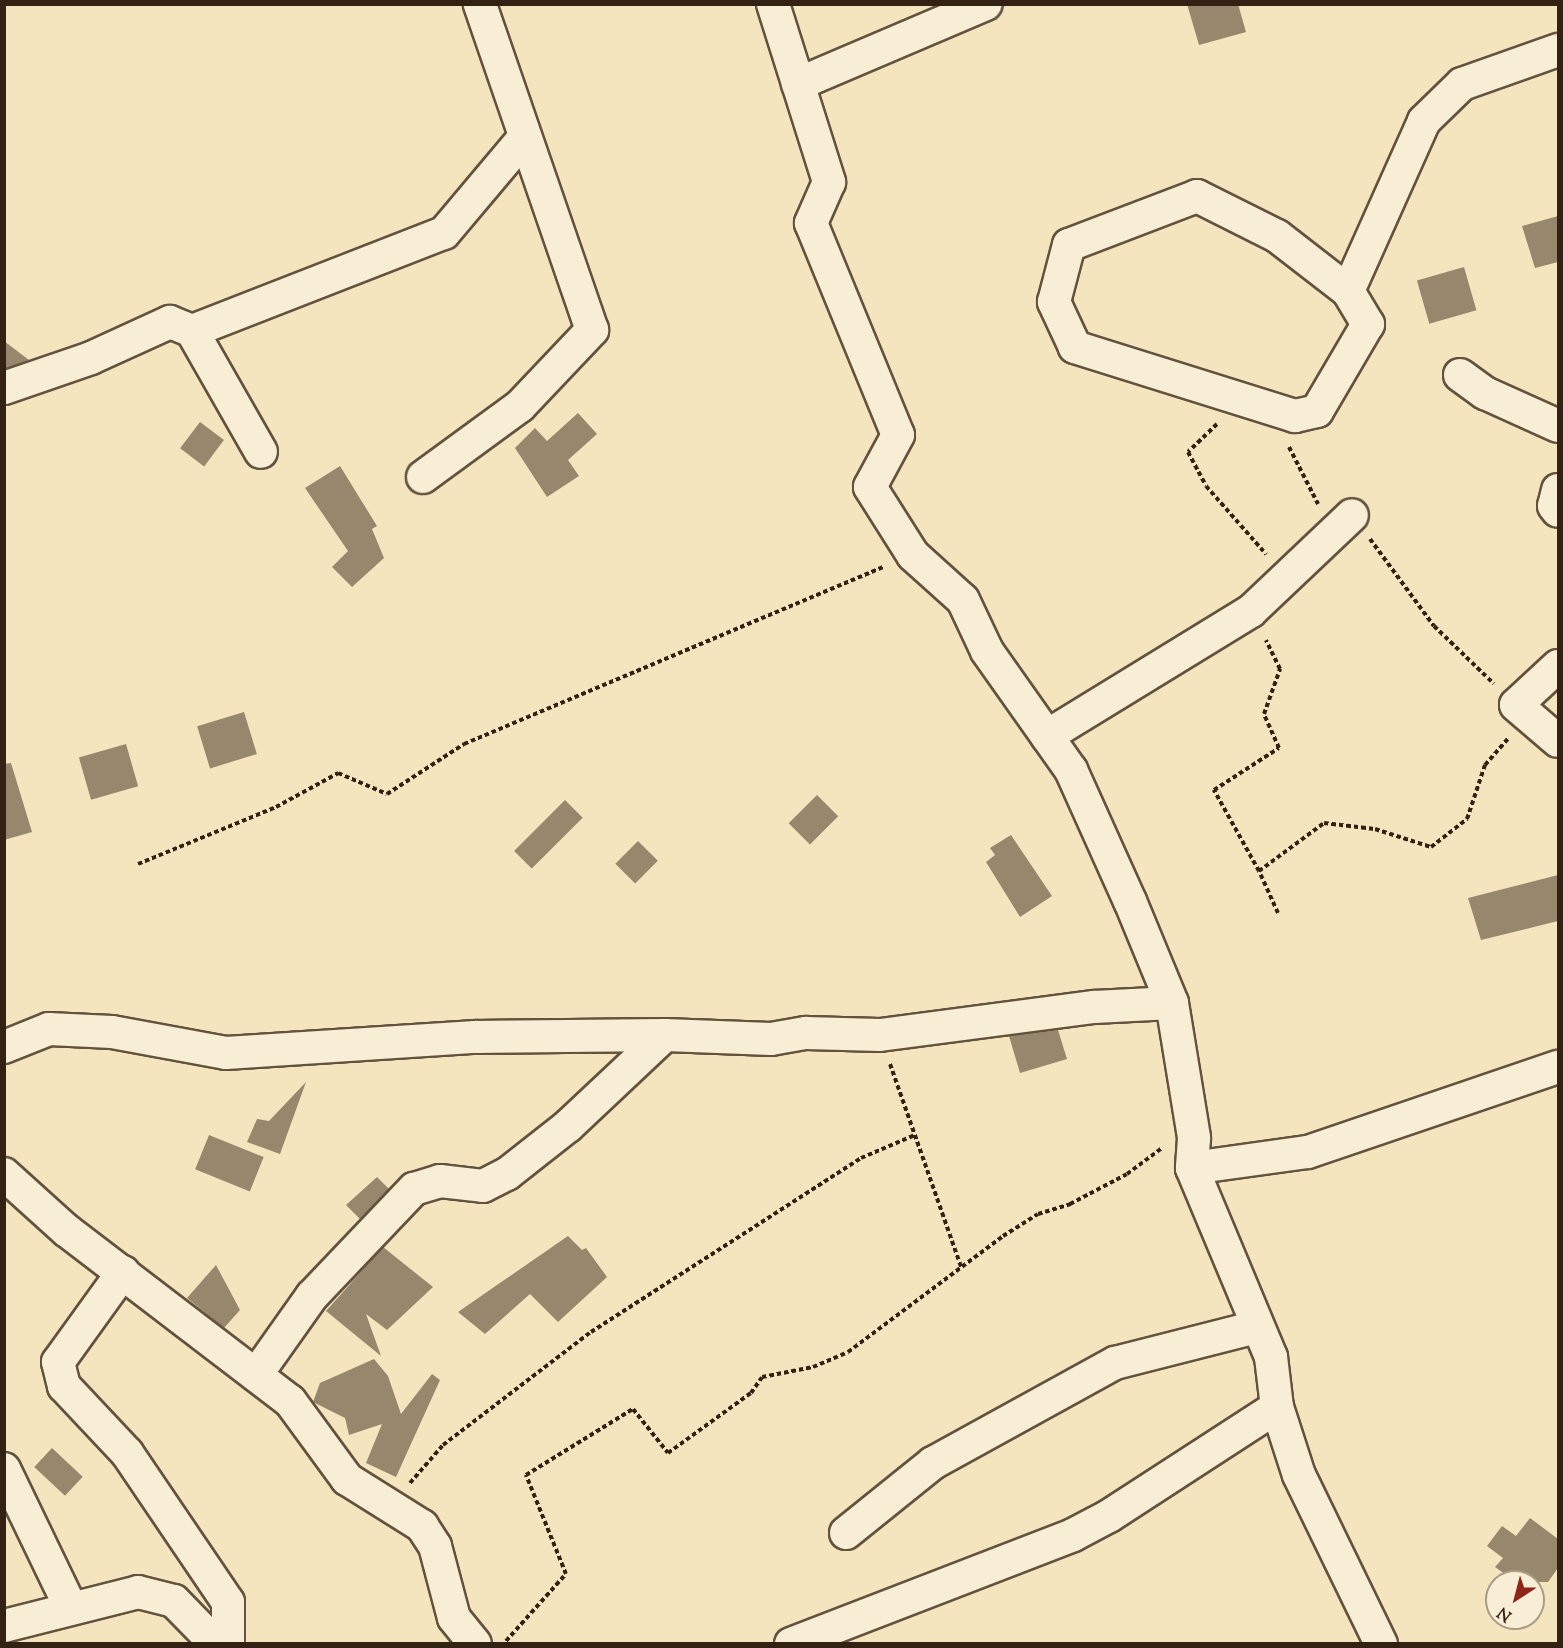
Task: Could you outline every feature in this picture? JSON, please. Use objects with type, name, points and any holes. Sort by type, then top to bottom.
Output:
[{"type":"street","points":[[423,477],[520,406],[592,330],[524,138],[480,4]]},
{"type":"street","points":[[773,4],[829,182],[811,223],[898,435],[870,488],[913,555],[963,600],[987,651],[1071,770],[1172,1003],[1193,1153],[1256,1327],[1271,1357],[1277,1407],[1299,1474],[1381,1644]]},
{"type":"street","points":[[798,84],[986,4]]},
{"type":"street","points":[[1348,291],[1424,122],[1462,84],[1558,50]]},
{"type":"street","points":[[192,331],[444,233],[524,138]]},
{"type":"street","points":[[1197,196],[1277,236],[1348,291],[1368,324],[1317,411],[1295,416],[1075,347],[1054,302],[1069,245],[1197,196]]},
{"type":"street","points":[[4,388],[91,358],[170,322],[192,331],[261,452]]},
{"type":"street","points":[[1460,375],[1485,393],[1558,426]]},
{"type":"street","points":[[1558,490],[1554,506],[1558,511]]},
{"type":"street","points":[[1047,736],[1251,610],[1352,515]]},
{"type":"street","points":[[1558,666],[1521,711],[1558,741]]},
{"type":"street","points":[[4,1047],[49,1029],[112,1032],[226,1053],[475,1037],[665,1035],[771,1039],[806,1033],[880,1035],[1094,1007],[1172,1003]]},
{"type":"street","points":[[256,1375],[312,1296],[414,1190],[440,1181],[483,1186],[507,1174],[568,1126],[665,1035]]},
{"type":"street","points":[[1193,1153],[1308,1152],[1558,1067]]},
{"type":"street","points":[[4,1174],[66,1230],[290,1401],[347,1479],[394,1506],[422,1526],[435,1546],[454,1618],[475,1644]]},
{"type":"street","points":[[123,1272],[58,1362],[64,1386],[127,1453],[228,1602],[228,1644]]},
{"type":"street","points":[[846,1533],[933,1462],[1114,1363],[1256,1327]]},
{"type":"street","points":[[791,1644],[1073,1535],[1109,1516],[1277,1407]]},
{"type":"street","points":[[4,1469],[71,1608]]},
{"type":"street","points":[[4,1626],[138,1592],[174,1601],[216,1644]]},
{"type":"path","points":[[1222,393],[1218,424],[1188,452],[1206,486],[1286,577]]},
{"type":"path","points":[[1259,871],[1324,823],[1374,829],[1431,847],[1467,819],[1485,765],[1521,711],[1434,626],[1352,515],[1321,508],[1285,440],[1295,416]]},
{"type":"path","points":[[138,864],[276,807],[338,773],[387,794],[464,744],[913,555]]},
{"type":"path","points":[[1251,610],[1280,669],[1264,714],[1279,748],[1214,790],[1259,871],[1278,913]]},
{"type":"path","points":[[880,1035],[961,1267]]},
{"type":"path","points":[[394,1506],[442,1445],[591,1332],[861,1158],[915,1135]]},
{"type":"path","points":[[504,1644],[566,1574],[526,1474],[633,1409],[668,1453],[752,1393],[762,1377],[813,1367],[848,1352],[961,1267],[1038,1214],[1070,1204],[1126,1174],[1162,1148],[1193,1153]]},
{"type":"building","points":[[1187,4],[1238,4],[1246,32],[1199,45]]},
{"type":"building","points":[[1558,216],[1558,262],[1535,268],[1522,226]]},
{"type":"building","points":[[1464,267],[1476,310],[1429,324],[1417,281]]},
{"type":"building","points":[[4,341],[29,360],[4,369]]},
{"type":"building","points":[[578,413],[597,434],[568,460],[579,476],[547,497],[515,448],[535,428],[547,441]]},
{"type":"building","points":[[200,422],[224,440],[204,466],[180,448]]},
{"type":"building","points":[[340,466],[377,526],[372,529],[384,558],[352,587],[332,567],[348,551],[305,488]]},
{"type":"building","points":[[244,712],[257,754],[210,768],[197,726]]},
{"type":"building","points":[[126,744],[138,786],[91,800],[79,758]]},
{"type":"building","points":[[11,763],[32,832],[4,840],[4,764]]},
{"type":"building","points":[[817,795],[838,816],[810,844],[789,823]]},
{"type":"building","points":[[565,800],[583,818],[532,869],[514,851]]},
{"type":"building","points":[[1011,835],[1052,896],[1020,917],[986,862],[995,855],[990,848]]},
{"type":"building","points":[[638,841],[658,861],[635,883],[615,864]]},
{"type":"building","points":[[1558,875],[1558,921],[1481,940],[1468,898]]},
{"type":"building","points":[[1058,1030],[1067,1059],[1020,1073],[1009,1036]]},
{"type":"building","points":[[306,1082],[280,1154],[247,1142],[257,1119],[269,1121]]},
{"type":"building","points":[[209,1135],[264,1157],[250,1191],[195,1169]]},
{"type":"building","points":[[377,1177],[389,1189],[360,1219],[346,1205]]},
{"type":"building","points":[[568,1236],[582,1250],[586,1248],[607,1277],[558,1322],[530,1294],[485,1334],[458,1312]]},
{"type":"building","points":[[383,1247],[433,1287],[387,1330],[366,1314],[381,1356],[326,1311]]},
{"type":"building","points":[[216,1265],[240,1310],[224,1328],[187,1298]]},
{"type":"building","points":[[374,1359],[388,1376],[401,1414],[432,1374],[440,1380],[396,1477],[366,1463],[382,1424],[349,1435],[345,1418],[313,1402],[320,1383]]},
{"type":"building","points":[[52,1448],[83,1477],[65,1496],[34,1467]]},
{"type":"building","points":[[1530,1518],[1558,1539],[1558,1568],[1548,1582],[1545,1582],[1545,1570],[1499,1570],[1495,1567],[1503,1558],[1487,1546],[1502,1526],[1516,1536]]}]
